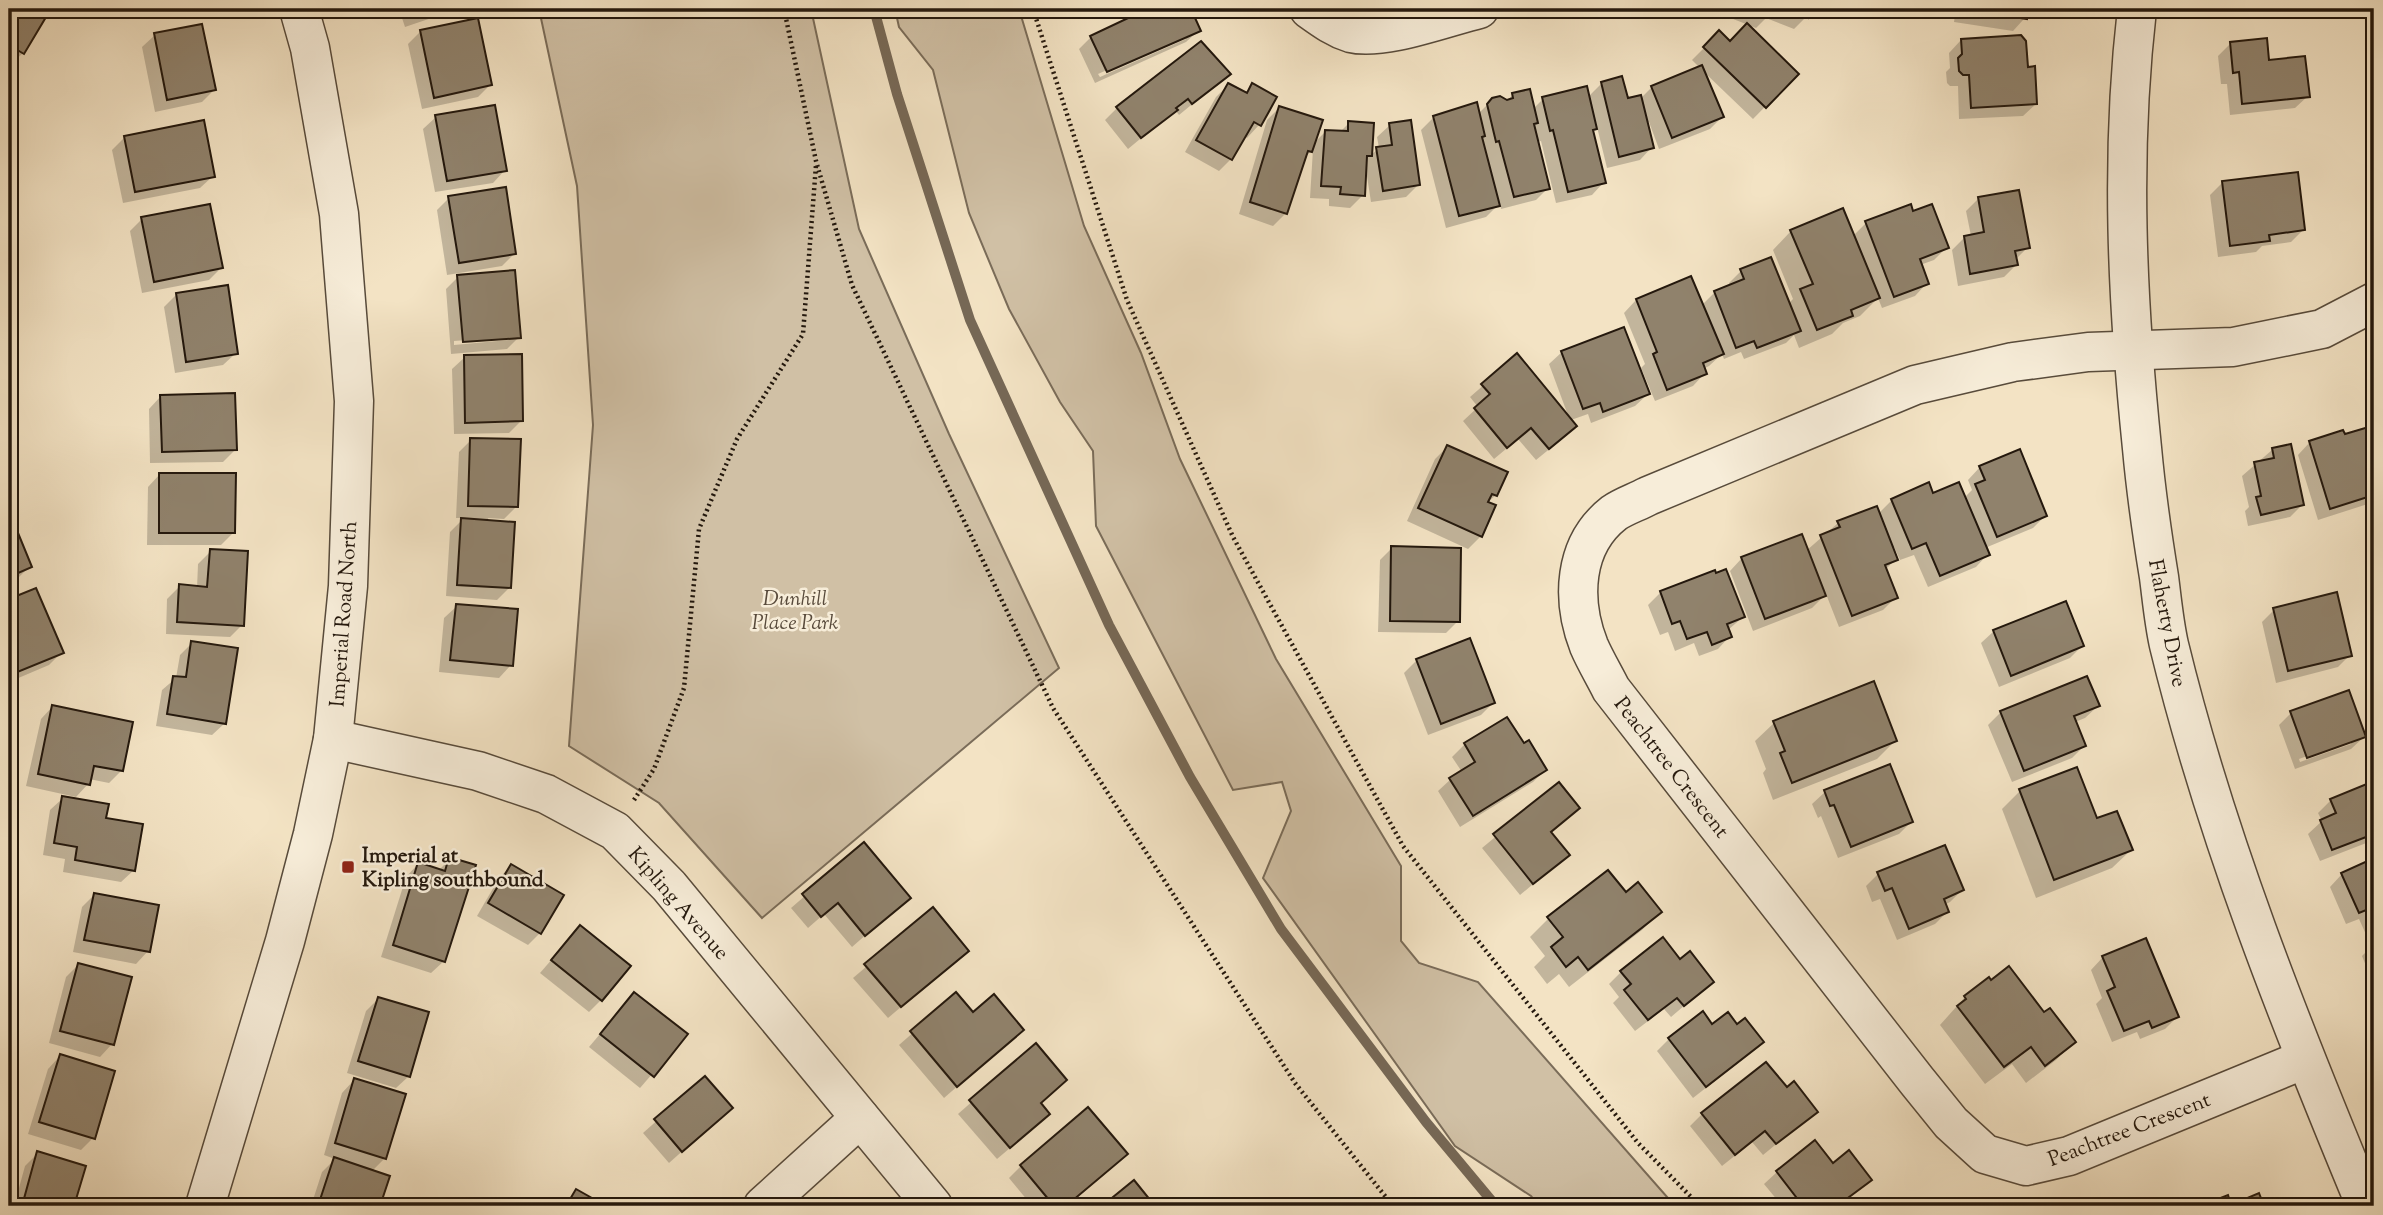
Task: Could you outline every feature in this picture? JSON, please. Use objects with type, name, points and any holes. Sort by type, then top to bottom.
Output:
[{"type":"street","name":"Imperial Road North","points":[[205,1206],[285,941],[313,834],[333,739],[348,586],[355,401],[339,214],[310,48],[299,9]]},
{"type":"street","points":[[1309,9],[1332,26],[1353,33],[1376,36],[1479,9]]},
{"type":"street","name":"Flaherty Drive","points":[[2137,9],[2129,77],[2126,212],[2132,351],[2146,494],[2168,640],[2197,751],[2230,859],[2305,1059],[2366,1206]]},
{"type":"street","name":"Peachtree Crescent","points":[[2305,1059],[2070,1156],[2026,1166],[1985,1154],[1951,1123],[1926,1092],[1611,689],[1589,645],[1578,610],[1577,579],[1585,549],[1597,529],[1616,512],[1648,496],[1915,385],[2013,362],[2088,352],[2233,348],[2322,329],[2374,302]]},
{"type":"street","name":"Kipling Avenue","points":[[333,739],[478,771],[546,794],[615,831],[669,886],[933,1206]]},
{"type":"street","points":[[763,1206],[860,1118]]},
{"type":"path","points":[[784,9],[816,161],[852,285],[1053,708],[1295,1083],[1393,1206]]},
{"type":"path","points":[[1033,9],[1127,300],[1233,537],[1403,846],[1639,1143],[1700,1206]]},
{"type":"path","points":[[615,831],[654,769],[684,688],[699,529],[737,439],[803,334],[816,161]]},
{"type":"green space","name":"Dunhill Place Park","points":[[539,9],[811,9],[859,229],[949,434],[1059,668],[762,918],[659,803],[569,746],[593,425],[577,186]]},
{"type":"green space","points":[[895,9],[1019,9],[1084,226],[1141,353],[1180,459],[1276,659],[1401,866],[1401,941],[1419,963],[1478,982],[1675,1206],[1539,1206],[1531,1196],[1455,1146],[1263,878],[1291,811],[1282,782],[1233,790],[1096,526],[1093,451],[1060,402],[1009,309],[969,213],[933,70],[899,27]]},
{"type":"building","points":[[9,9],[32,9],[46,17],[24,54],[9,45]]},
{"type":"building","points":[[415,9],[439,9],[417,15]]},
{"type":"building","points":[[1142,9],[1191,9],[1201,31],[1107,72],[1090,36],[1143,11]]},
{"type":"building","points":[[1749,9],[1773,9],[1770,17]]},
{"type":"building","points":[[1785,9],[1812,9],[1808,18]]},
{"type":"building","points":[[1965,9],[2028,9],[2027,19]]},
{"type":"building","points":[[478,18],[492,85],[434,98],[420,30]]},
{"type":"building","points":[[1747,23],[1799,74],[1766,108],[1703,47],[1719,30],[1730,41]]},
{"type":"building","points":[[202,24],[216,90],[167,100],[154,33]]},
{"type":"building","points":[[2021,35],[2026,41],[2028,67],[2035,66],[2037,104],[1971,108],[1969,75],[1963,75],[1959,71],[1961,39]]},
{"type":"building","points":[[2267,38],[2269,60],[2305,56],[2310,97],[2242,104],[2239,72],[2233,73],[2230,42]]},
{"type":"building","points":[[1201,41],[1231,74],[1192,104],[1188,99],[1141,138],[1116,107]]},
{"type":"building","points":[[1702,65],[1724,117],[1672,138],[1651,86]]},
{"type":"building","points":[[1622,76],[1628,98],[1641,95],[1654,148],[1619,157],[1601,82]]},
{"type":"building","points":[[1228,83],[1247,93],[1252,83],[1277,97],[1261,126],[1254,122],[1232,160],[1196,140]]},
{"type":"building","points":[[1587,86],[1597,129],[1593,130],[1606,183],[1568,192],[1542,97]]},
{"type":"building","points":[[1530,89],[1538,123],[1534,124],[1550,189],[1514,197],[1487,104],[1492,98],[1500,96],[1507,100],[1513,98],[1512,93]]},
{"type":"building","points":[[1477,102],[1485,136],[1482,137],[1500,206],[1459,216],[1433,116]]},
{"type":"building","points":[[495,105],[507,171],[447,181],[435,115]]},
{"type":"building","points":[[1279,106],[1323,120],[1312,152],[1308,151],[1287,214],[1250,202]]},
{"type":"building","points":[[204,120],[215,177],[135,192],[124,136]]},
{"type":"building","points":[[1411,120],[1420,185],[1383,191],[1376,147],[1392,145],[1389,123]]},
{"type":"building","points":[[1348,121],[1374,123],[1372,156],[1367,156],[1365,196],[1340,194],[1341,187],[1321,186],[1325,130],[1348,131]]},
{"type":"building","points":[[2298,172],[2305,230],[2269,235],[2270,241],[2230,246],[2222,181]]},
{"type":"building","points":[[506,187],[516,254],[459,263],[448,196]]},
{"type":"building","points":[[2019,190],[2030,248],[2015,251],[2018,265],[1970,274],[1964,236],[1984,232],[1978,197]]},
{"type":"building","points":[[210,204],[223,268],[154,282],[141,217]]},
{"type":"building","points":[[1911,204],[1913,211],[1932,204],[1949,248],[1920,259],[1929,284],[1894,297],[1865,221]]},
{"type":"building","points":[[1843,208],[1880,298],[1851,310],[1853,316],[1817,330],[1800,289],[1813,284],[1790,230]]},
{"type":"building","points":[[1771,257],[1801,331],[1757,348],[1754,341],[1736,348],[1714,291],[1744,279],[1740,269]]},
{"type":"building","points":[[515,270],[521,338],[463,342],[457,275]]},
{"type":"building","points":[[1691,276],[1724,354],[1703,363],[1707,374],[1667,390],[1653,354],[1657,352],[1636,299]]},
{"type":"building","points":[[228,285],[238,354],[186,362],[176,293]]},
{"type":"building","points":[[1624,327],[1650,394],[1603,412],[1600,403],[1583,409],[1561,351]]},
{"type":"building","points":[[1517,353],[1577,426],[1549,449],[1531,428],[1507,448],[1474,408],[1490,394],[1481,384]]},
{"type":"building","points":[[522,354],[523,421],[465,423],[464,355]]},
{"type":"building","points":[[235,393],[237,450],[162,452],[160,395]]},
{"type":"building","points":[[2372,426],[2374,495],[2330,509],[2309,441],[2343,430],[2345,434]]},
{"type":"building","points":[[470,438],[521,439],[518,507],[468,506]]},
{"type":"building","points":[[2291,444],[2304,505],[2261,515],[2256,497],[2261,496],[2254,462],[2274,458],[2272,448]]},
{"type":"building","points":[[1447,445],[1508,472],[1497,496],[1492,494],[1488,502],[1496,505],[1482,537],[1418,508]]},
{"type":"building","points":[[2020,449],[2047,516],[1997,537],[1975,484],[1985,480],[1979,466]]},
{"type":"building","points":[[159,473],[236,473],[235,533],[159,533]]},
{"type":"building","points":[[1929,482],[1933,493],[1959,482],[1990,555],[1940,576],[1926,543],[1912,549],[1891,499]]},
{"type":"building","points":[[1877,506],[1898,560],[1885,565],[1898,598],[1852,616],[1820,535],[1840,527],[1837,521]]},
{"type":"building","points":[[9,511],[32,567],[9,577]]},
{"type":"building","points":[[461,518],[515,522],[511,588],[457,585]]},
{"type":"building","points":[[1802,534],[1826,596],[1765,619],[1741,557]]},
{"type":"building","points":[[1391,546],[1461,548],[1460,622],[1390,621]]},
{"type":"building","points":[[210,549],[248,551],[244,626],[177,622],[179,584],[207,587]]},
{"type":"building","points":[[1726,569],[1745,617],[1727,624],[1732,637],[1712,645],[1707,632],[1687,639],[1680,621],[1672,624],[1660,591],[1715,570],[1716,573]]},
{"type":"building","points":[[36,588],[64,653],[15,673],[9,660],[9,599]]},
{"type":"building","points":[[2337,592],[2352,656],[2288,671],[2273,608]]},
{"type":"building","points":[[2066,601],[2084,646],[2011,676],[1993,630]]},
{"type":"building","points":[[456,604],[518,609],[513,666],[450,660]]},
{"type":"building","points":[[1470,638],[1495,703],[1441,724],[1416,659]]},
{"type":"building","points":[[191,641],[238,648],[226,724],[167,714],[173,676],[186,677]]},
{"type":"building","points":[[2087,676],[2100,706],[2074,716],[2086,746],[2024,771],[2000,711]]},
{"type":"building","points":[[1874,681],[1897,741],[1792,783],[1780,753],[1785,751],[1773,721]]},
{"type":"building","points":[[2349,690],[2366,737],[2307,758],[2290,711]]},
{"type":"building","points":[[52,705],[133,722],[123,771],[94,766],[90,785],[38,774]]},
{"type":"building","points":[[1507,717],[1524,743],[1529,740],[1547,770],[1473,816],[1449,778],[1475,762],[1464,743]]},
{"type":"building","points":[[1890,764],[1913,822],[1851,847],[1834,805],[1830,806],[1824,790]]},
{"type":"building","points":[[2077,767],[2097,818],[2117,811],[2133,850],[2054,880],[2019,789]]},
{"type":"building","points":[[2374,781],[2374,834],[2332,850],[2320,820],[2336,813],[2330,799]]},
{"type":"building","points":[[1559,782],[1580,808],[1551,832],[1570,855],[1533,884],[1493,834]]},
{"type":"building","points":[[62,796],[109,804],[106,818],[143,824],[135,871],[75,860],[77,847],[54,843]]},
{"type":"building","points":[[864,842],[911,898],[865,936],[838,903],[821,917],[802,894]]},
{"type":"building","points":[[1945,845],[1964,890],[1944,899],[1949,912],[1909,929],[1892,888],[1885,891],[1877,872]]},
{"type":"building","points":[[449,857],[476,865],[445,962],[393,945],[418,862],[445,871]]},
{"type":"building","points":[[2374,858],[2374,914],[2371,908],[2359,913],[2341,873]]},
{"type":"building","points":[[511,864],[564,895],[541,934],[488,903]]},
{"type":"building","points":[[1608,870],[1626,892],[1638,882],[1662,912],[1588,970],[1578,957],[1566,967],[1551,947],[1563,937],[1547,917]]},
{"type":"building","points":[[94,893],[159,905],[150,952],[84,940]]},
{"type":"building","points":[[933,907],[969,951],[901,1007],[864,964]]},
{"type":"building","points":[[580,925],[631,966],[602,1001],[551,960]]},
{"type":"building","points":[[1663,937],[1680,959],[1690,951],[1714,982],[1684,1006],[1677,998],[1648,1020],[1624,990],[1631,984],[1620,971]]},
{"type":"building","points":[[2146,938],[2179,1017],[2152,1028],[2149,1021],[2124,1031],[2107,991],[2115,987],[2102,956]]},
{"type":"building","points":[[78,963],[132,977],[114,1045],[60,1031]]},
{"type":"building","points":[[2009,966],[2044,1012],[2050,1008],[2076,1042],[2045,1066],[2031,1047],[2004,1067],[1957,1006],[1966,999],[1964,996]]},
{"type":"building","points":[[634,992],[688,1034],[654,1077],[600,1034]]},
{"type":"building","points":[[956,992],[973,1012],[994,994],[1024,1030],[957,1087],[910,1031]]},
{"type":"building","points":[[378,997],[429,1012],[410,1077],[358,1061]]},
{"type":"building","points":[[1703,1011],[1712,1024],[1728,1012],[1737,1024],[1745,1018],[1764,1042],[1706,1087],[1668,1038]]},
{"type":"building","points":[[1036,1043],[1067,1080],[1041,1103],[1050,1114],[1010,1148],[969,1100]]},
{"type":"building","points":[[60,1054],[115,1071],[95,1139],[39,1122]]},
{"type":"building","points":[[1766,1062],[1787,1087],[1794,1081],[1818,1112],[1776,1144],[1765,1131],[1735,1155],[1701,1113]]},
{"type":"building","points":[[705,1076],[733,1108],[682,1152],[654,1119]]},
{"type":"building","points":[[354,1078],[406,1094],[386,1159],[335,1143]]},
{"type":"building","points":[[1088,1107],[1128,1154],[1066,1206],[1054,1206],[1020,1165]]},
{"type":"building","points":[[1815,1140],[1833,1163],[1849,1150],[1872,1180],[1837,1206],[1803,1206],[1776,1171]]},
{"type":"building","points":[[37,1151],[86,1166],[74,1206],[22,1206]]},
{"type":"building","points":[[334,1157],[390,1176],[380,1206],[318,1206]]},
{"type":"building","points":[[1134,1180],[1155,1206],[1102,1206]]},
{"type":"building","points":[[576,1189],[606,1206],[566,1206]]},
{"type":"building","points":[[2259,1193],[2264,1206],[2200,1206],[2228,1195],[2231,1205]]},
{"type":"waterway","points":[[874,9],[897,94],[970,320],[1109,625],[1190,777],[1281,929],[1426,1122],[1496,1206]]},
{"type":"place","name":"Imperial at Kipling southbound","points":[[348,867]]}]
